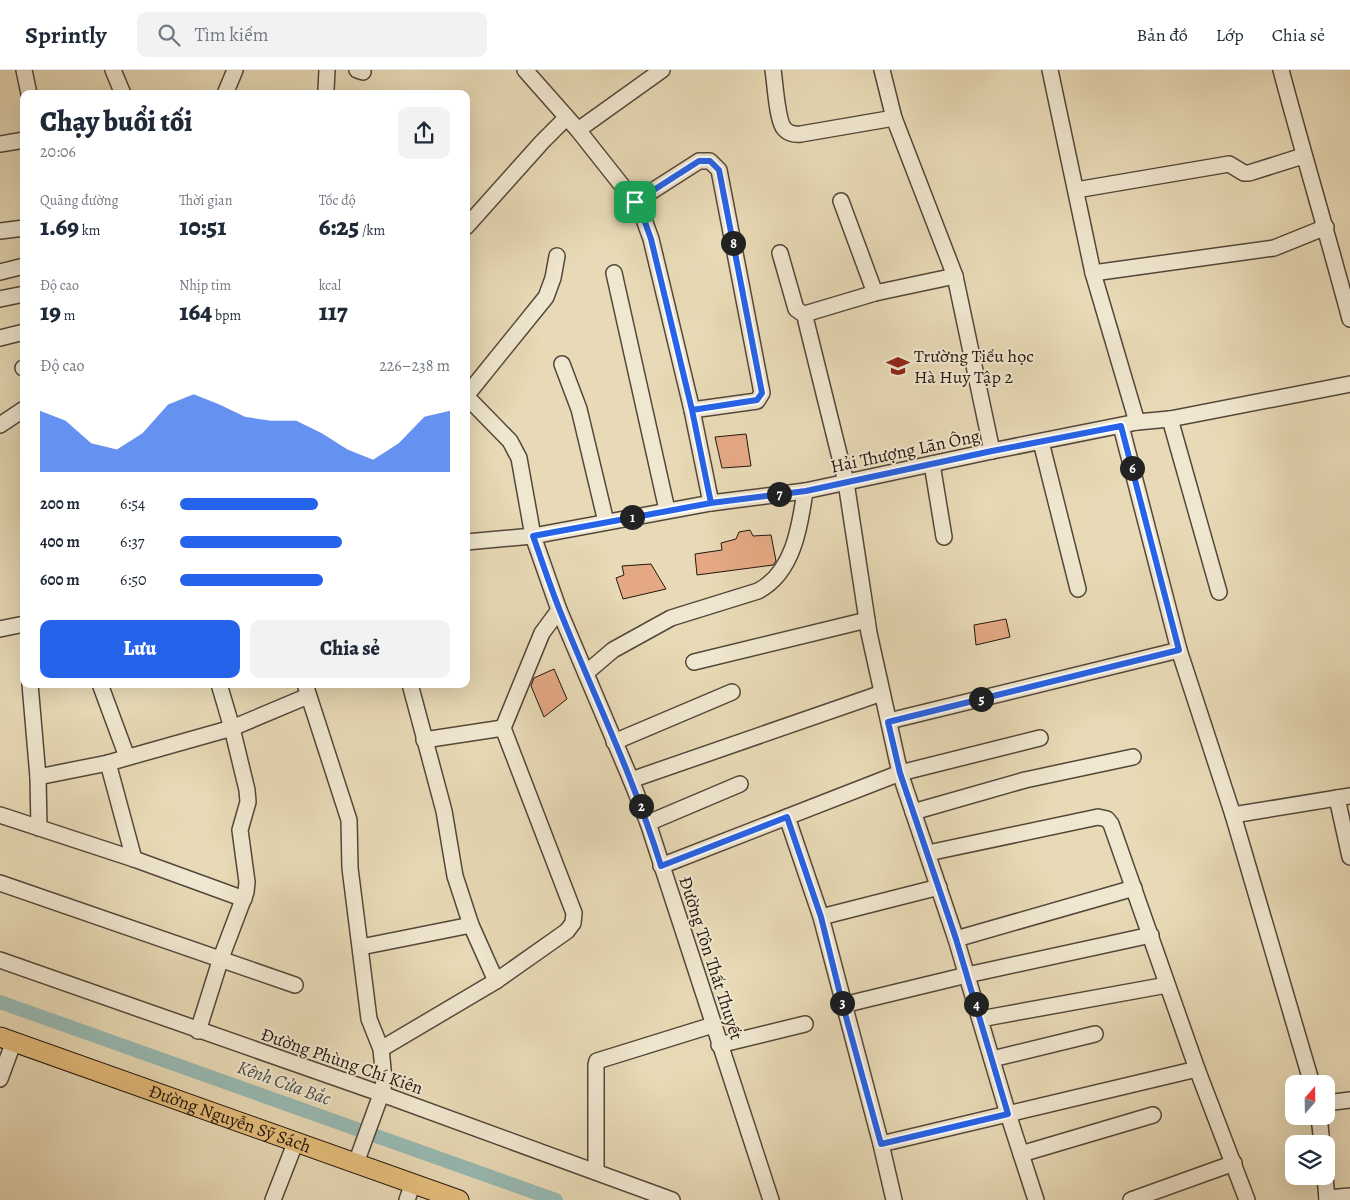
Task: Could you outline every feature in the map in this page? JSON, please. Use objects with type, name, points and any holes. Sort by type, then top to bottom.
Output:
[{"type":"main road","name":"Đường Nguyễn Sỹ Sách","points":[[7,1039],[296,1141],[359,1154],[410,1192],[459,1200]]},
{"type":"street","points":[[24,70],[28,90]]},
{"type":"street","points":[[113,70],[121,90]]},
{"type":"street","points":[[226,90],[235,70]]},
{"type":"street","points":[[325,90],[327,70]]},
{"type":"street","points":[[525,70],[578,130],[635,202],[642,214],[651,239],[692,410],[711,503]]},
{"type":"street","points":[[578,130],[662,70]]},
{"type":"street","points":[[774,70],[780,121],[785,129],[793,134],[894,118]]},
{"type":"street","points":[[882,70],[894,118],[955,276],[992,451]]},
{"type":"street","points":[[1050,70],[1094,273],[1136,422]]},
{"type":"street","points":[[1281,70],[1303,156],[1326,227],[1350,319]]},
{"type":"street","points":[[470,223],[566,118]]},
{"type":"street","points":[[0,144],[20,141]]},
{"type":"street","points":[[1076,190],[1230,164],[1244,173],[1249,173],[1303,156]]},
{"type":"street","points":[[635,202],[699,161],[710,161],[719,170],[762,393],[757,400],[692,410]]},
{"type":"street","points":[[841,201],[874,293]]},
{"type":"street","points":[[1094,273],[1274,248],[1326,227]]},
{"type":"street","points":[[0,231],[20,228]]},
{"type":"street","points":[[780,254],[796,309],[806,316],[846,482],[867,620],[900,773],[956,939],[1008,1114],[1036,1200]]},
{"type":"street","points":[[470,391],[546,297],[553,278],[557,256]]},
{"type":"street","points":[[0,272],[20,267]]},
{"type":"street","points":[[614,273],[667,510]]},
{"type":"street","points":[[806,316],[808,313],[874,293],[955,276]]},
{"type":"street","points":[[0,299],[20,295]]},
{"type":"street","points":[[0,338],[20,333]]},
{"type":"street","points":[[562,364],[579,409],[606,522]]},
{"type":"street","name":"Hải Thượng Lãn Ông","points":[[470,542],[533,536],[667,510],[806,491],[1136,422],[1170,418],[1350,384]]},
{"type":"street","name":"Đường Tôn Thất Thuyết","points":[[470,400],[514,447],[519,458],[533,536],[559,610],[648,823],[771,1200]]},
{"type":"street","points":[[0,425],[20,410]]},
{"type":"street","points":[[1170,418],[1219,592]]},
{"type":"street","points":[[1121,426],[1179,650],[1233,815],[1309,1075]]},
{"type":"street","points":[[1041,442],[1078,589]]},
{"type":"street","points":[[932,464],[944,537]]},
{"type":"street","points":[[586,673],[613,650],[671,618],[769,586],[780,572],[793,546],[798,532],[806,491]]},
{"type":"street","points":[[381,1049],[496,981],[568,931],[575,918],[503,728],[542,632],[559,610]]},
{"type":"street","points":[[694,662],[867,620]]},
{"type":"street","points":[[0,629],[20,625]]},
{"type":"street","points":[[888,722],[1179,650]]},
{"type":"street","points":[[30,688],[38,777],[39,828]]},
{"type":"street","points":[[101,688],[127,758]]},
{"type":"street","points":[[198,1031],[221,958],[244,899],[246,882],[240,830],[248,796],[220,688]]},
{"type":"street","points":[[411,688],[444,811],[455,876],[472,925],[496,981]]},
{"type":"street","points":[[38,777],[108,763],[232,728],[306,690],[349,820],[350,868],[369,1019],[381,1049],[384,1079],[382,1094],[359,1154]]},
{"type":"street","points":[[614,742],[732,692]]},
{"type":"street","points":[[631,780],[882,693]]},
{"type":"street","points":[[424,740],[503,728]]},
{"type":"street","points":[[661,866],[900,773],[1040,738]]},
{"type":"street","points":[[913,812],[1024,780],[1133,757]]},
{"type":"street","points":[[108,763],[134,859]]},
{"type":"street","points":[[648,823],[740,784]]},
{"type":"street","points":[[1233,815],[1344,797],[1350,857]]},
{"type":"street","points":[[0,815],[134,859],[244,899]]},
{"type":"street","points":[[787,817],[821,917],[894,1200]]},
{"type":"street","points":[[928,853],[1098,817],[1104,818],[1112,824],[1197,1069],[1234,1163],[1246,1200]]},
{"type":"street","points":[[0,883],[295,985]]},
{"type":"street","points":[[821,917],[939,887]]},
{"type":"street","points":[[956,939],[1134,888]]},
{"type":"street","points":[[360,948],[472,925]]},
{"type":"street","points":[[843,1006],[967,976],[1151,936]]},
{"type":"street","name":"Đường Phùng Chí Kiên","points":[[0,960],[382,1094],[672,1200]]},
{"type":"street","points":[[980,1019],[1168,985]]},
{"type":"street","points":[[719,1045],[805,1024]]},
{"type":"street","points":[[596,1172],[597,1061],[713,1025]]},
{"type":"street","points":[[992,1059],[1094,1034]]},
{"type":"street","points":[[0,1079],[7,1039]]},
{"type":"street","points":[[881,1144],[1197,1069]]},
{"type":"street","points":[[1335,1102],[1350,1100]]},
{"type":"street","points":[[1021,1154],[1153,1115]]},
{"type":"street","points":[[273,1200],[296,1141]]},
{"type":"street","points":[[1131,1200],[1234,1163]]},
{"type":"street","points":[[1326,1185],[1327,1199],[1350,1196]]},
{"type":"building","points":[[746,434],[751,466],[722,468],[715,437]]},
{"type":"building","points":[[750,530],[753,536],[771,535],[776,561],[773,565],[697,575],[695,554],[722,550],[721,543],[736,539],[739,532]]},
{"type":"building","points":[[651,564],[666,589],[623,599],[616,578],[624,575],[622,566]]},
{"type":"building","points":[[1006,619],[1010,637],[976,645],[974,625]]},
{"type":"building","points":[[554,669],[567,699],[544,717],[531,686],[534,678]]},
{"type":"waterway","name":"Kênh Cửa Bắc","points":[[0,1002],[556,1200]]},
{"type":"place","name":"Trường Tiểu học Hà Huy Tập 2","points":[[898,366]]},
{"type":"route","points":[[635,202],[642,214],[651,239],[692,410],[711,503],[533,536],[559,610],[648,823],[661,866],[787,817],[821,917],[881,1144],[1008,1114],[956,939],[900,773],[888,722],[1179,650],[1121,426],[992,451],[806,491],[711,503],[701,456],[692,410],[757,400],[762,393],[719,170],[710,161],[699,161],[635,202]]}]
